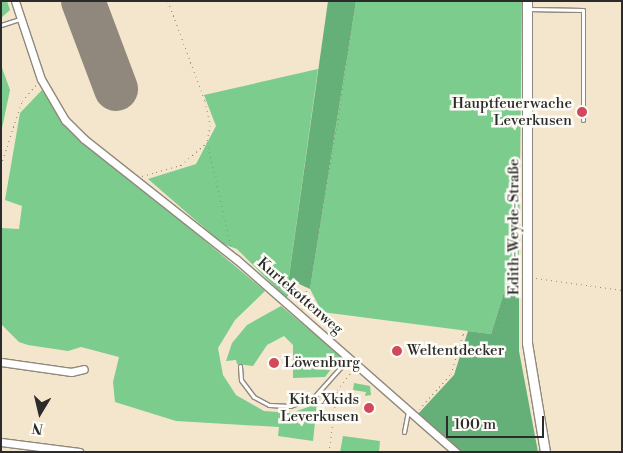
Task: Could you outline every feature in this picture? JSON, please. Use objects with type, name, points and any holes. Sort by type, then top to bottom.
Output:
[{"type":"street","name":"Kurtekottenweg","points":[[14,1],[41,79],[65,120],[236,259],[358,363],[456,452]]},
{"type":"street","name":"Edith-Weyde-Straße","points":[[528,5],[528,352],[545,452]]},
{"type":"street","points":[[1,362],[71,372],[84,369]]},
{"type":"street","points":[[1,442],[79,452]]},
{"type":"lane","points":[[528,5],[583,10],[583,120]]},
{"type":"lane","points":[[1,25],[20,19]]},
{"type":"lane","points":[[240,366],[241,380],[254,397],[270,405],[290,406],[314,397],[350,357]]},
{"type":"lane","points":[[404,432],[412,411]]},
{"type":"path","points":[[168,1],[205,101],[210,125],[207,142],[228,238],[236,259]]},
{"type":"path","points":[[300,314],[306,300],[305,282],[313,262],[340,114],[355,1]]},
{"type":"path","points":[[1,166],[22,101],[41,79]]},
{"type":"path","points":[[136,178],[181,165],[207,142]]},
{"type":"path","points":[[412,411],[451,374],[463,334],[493,337],[514,275],[622,290]]},
{"type":"path","points":[[329,452],[337,390],[358,363]]},
{"type":"green space","points":[[1,1],[7,1],[10,10],[1,18]]},
{"type":"green space","points":[[328,1],[356,1],[310,289],[297,283],[286,298]]},
{"type":"green space","points":[[356,1],[522,1],[519,260],[510,273],[491,334],[322,312],[310,289]]},
{"type":"green space","points":[[1,65],[10,90],[1,133]]},
{"type":"green space","points":[[318,69],[286,298],[237,249],[223,244],[148,179],[196,164],[216,126],[204,95]]},
{"type":"green space","points":[[42,90],[66,125],[265,291],[235,320],[218,348],[223,375],[236,395],[264,411],[291,413],[317,404],[313,441],[278,436],[279,427],[176,421],[115,402],[113,382],[119,357],[81,347],[68,351],[28,345],[19,342],[1,324],[1,228],[19,229],[22,206],[5,200],[20,113]]},
{"type":"green space","points":[[519,260],[519,351],[538,452],[460,452],[418,414],[454,375],[468,331],[491,334],[510,273]]},
{"type":"green space","points":[[281,306],[341,356],[325,377],[293,378],[293,345],[284,336],[267,345],[253,366],[237,364],[236,360],[226,361],[232,343],[247,325]]},
{"type":"green space","points":[[354,383],[370,386],[371,395],[365,396],[366,392],[353,390]]},
{"type":"green space","points":[[343,436],[380,441],[379,452],[340,452]]},
{"type":"runway","points":[[83,1],[116,89]]},
{"type":"place","name":"Hauptfeuerwache Leverkusen","points":[[582,112]]},
{"type":"place","name":"Weltentdecker","points":[[397,351]]},
{"type":"place","name":"Löwenburg","points":[[274,363]]},
{"type":"place","name":"Kita Xkids Leverkusen","points":[[369,408]]}]
